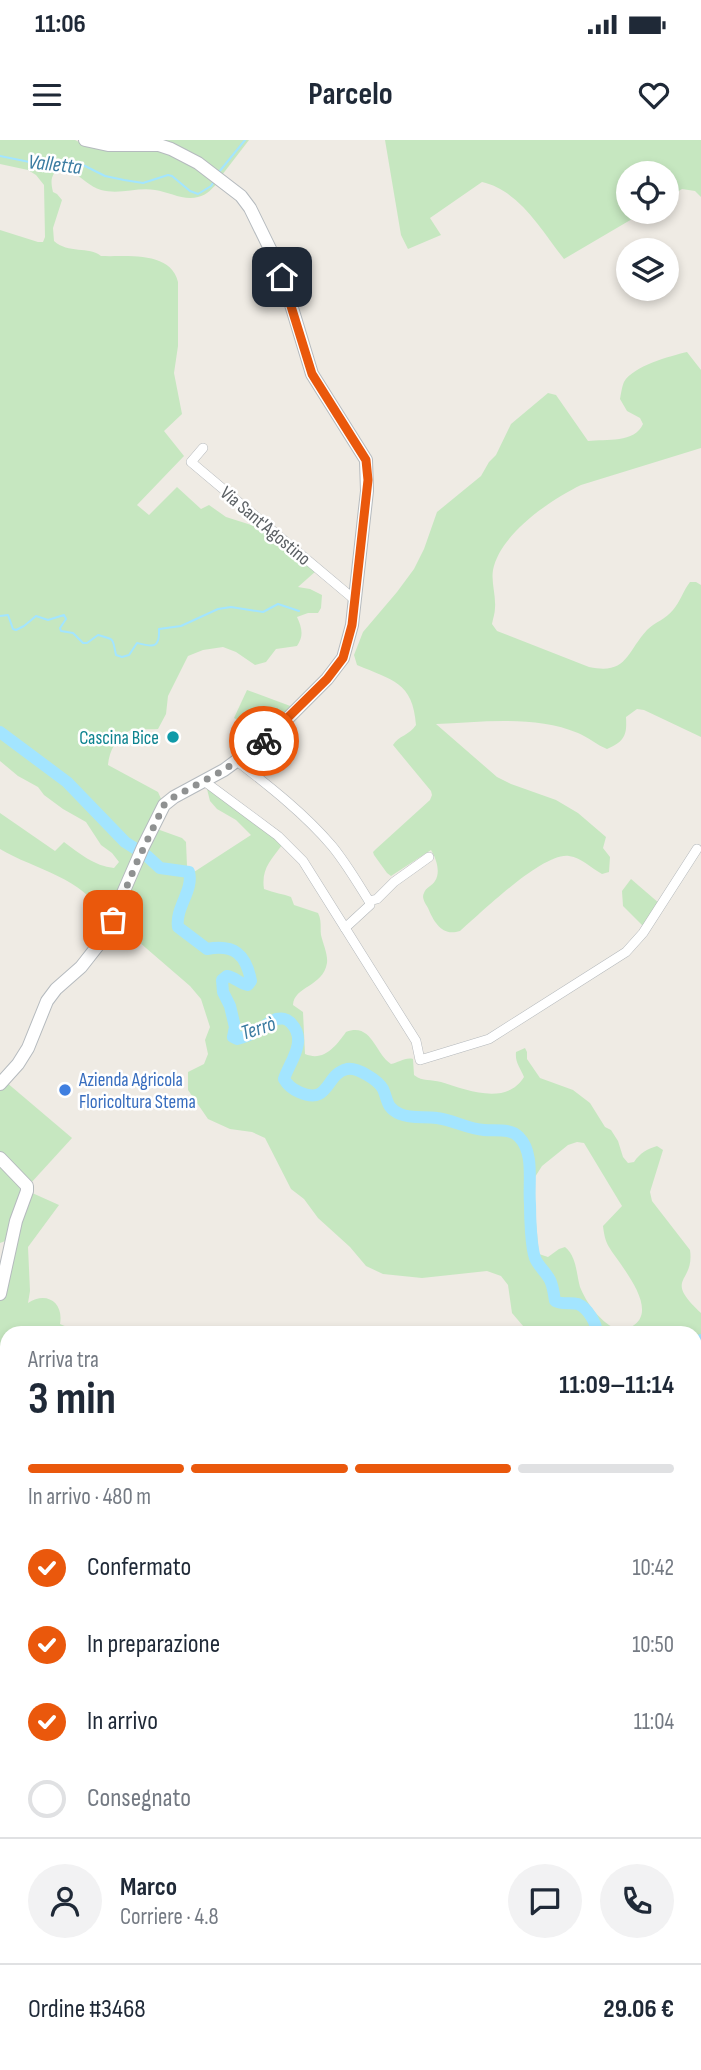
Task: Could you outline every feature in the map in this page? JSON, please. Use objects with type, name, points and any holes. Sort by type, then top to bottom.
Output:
[{"type":"street","points":[[0,1084],[28,1048],[47,1001],[56,989],[81,967],[103,939],[164,805],[237,761],[270,737],[327,679],[343,658],[355,600],[367,491],[366,460],[312,374],[278,267],[250,208],[241,196],[216,175],[181,154],[159,145],[108,145],[85,140]]},
{"type":"street","name":"Via Sant'Agostino","points":[[203,448],[191,462],[355,600]]},
{"type":"street","points":[[237,761],[305,819],[348,867],[369,901],[368,907],[345,928]]},
{"type":"street","points":[[204,781],[278,836],[303,861],[416,1041],[420,1060],[489,1039],[626,952],[643,933],[697,849]]},
{"type":"street","points":[[369,901],[377,899],[394,882],[429,857]]},
{"type":"street","points":[[0,1158],[27,1186],[16,1221],[0,1294]]},
{"type":"green space","points":[[0,140],[75,140],[85,145],[143,147],[172,153],[219,181],[204,195],[187,198],[148,189],[115,192],[101,190],[73,173],[57,170],[52,178],[53,192],[62,200],[53,228],[54,241],[101,256],[135,256],[157,260],[174,272],[178,282],[178,346],[174,373],[182,414],[164,431],[184,456],[137,505],[149,515],[177,487],[201,509],[209,505],[226,517],[261,528],[316,571],[298,587],[322,595],[318,613],[297,617],[302,632],[297,646],[276,649],[266,662],[255,665],[223,647],[188,656],[168,696],[166,714],[158,729],[129,731],[117,741],[108,765],[158,792],[163,803],[109,918],[104,917],[95,903],[72,883],[0,849],[0,813],[55,851],[64,842],[100,865],[114,868],[119,862],[101,845],[86,822],[63,809],[38,787],[18,776],[0,761],[0,230],[38,242],[43,242],[45,237],[44,185],[28,170],[0,164]]},
{"type":"green space","points":[[157,140],[249,140],[222,175]]},
{"type":"green space","points":[[385,140],[701,140],[701,197],[695,191],[679,191],[679,161],[616,161],[616,224],[624,224],[564,259],[518,202],[495,186],[482,182],[430,218],[441,235],[408,249],[401,235]]},
{"type":"green space","points":[[687,352],[701,370],[701,448],[581,485],[541,509],[516,531],[498,557],[493,570],[495,612],[492,624],[497,631],[589,667],[611,668],[619,665],[647,630],[670,613],[690,582],[696,582],[701,585],[701,737],[637,709],[626,717],[625,733],[621,740],[607,749],[578,733],[544,724],[490,721],[436,724],[497,777],[556,800],[578,813],[606,837],[603,848],[610,857],[609,872],[602,874],[574,857],[558,857],[513,885],[460,931],[448,932],[433,918],[423,897],[438,873],[431,850],[391,876],[373,852],[430,800],[432,795],[393,745],[416,725],[414,711],[405,691],[390,679],[357,665],[354,655],[363,632],[414,569],[437,512],[481,476],[496,455],[511,424],[548,393],[556,395],[588,441],[627,437],[639,430],[643,424],[640,418],[627,411],[620,399],[624,382],[643,367]]},
{"type":"green space","points":[[247,690],[293,707],[266,735],[234,718]]},
{"type":"green space","points":[[215,785],[282,845],[265,870],[264,889],[291,897],[294,905],[318,913],[327,963],[320,977],[298,994],[293,1005],[303,1012],[305,1054],[324,1054],[334,1047],[346,1032],[362,1031],[391,1064],[413,1059],[414,1075],[417,1077],[474,1092],[497,1093],[516,1086],[524,1077],[516,1052],[525,1048],[527,1059],[540,1078],[573,1090],[590,1103],[605,1127],[611,1130],[618,1141],[628,1163],[634,1162],[653,1147],[657,1146],[663,1150],[650,1192],[652,1201],[690,1250],[690,1261],[682,1286],[684,1293],[701,1313],[701,1326],[632,1326],[639,1320],[642,1310],[640,1299],[608,1244],[603,1226],[622,1206],[584,1143],[568,1145],[542,1166],[535,1177],[533,1191],[539,1254],[548,1257],[565,1247],[569,1251],[574,1260],[580,1287],[590,1305],[611,1326],[523,1326],[512,1313],[508,1285],[501,1276],[487,1271],[422,1278],[383,1274],[366,1266],[350,1247],[318,1218],[304,1199],[291,1189],[265,1138],[252,1132],[230,1129],[208,1119],[188,1090],[188,1072],[204,1064],[208,1054],[205,1040],[210,1027],[201,999],[190,986],[117,923],[157,829],[186,842],[187,866],[194,872],[251,835],[210,801],[207,789]]},
{"type":"green space","points":[[631,879],[660,904],[645,928],[623,906],[622,891]]},
{"type":"green space","points":[[6,1082],[72,1138],[30,1184],[0,1154],[0,1089]]},
{"type":"green space","points":[[0,1163],[23,1187],[8,1240],[0,1243]]},
{"type":"green space","points":[[30,1192],[59,1205],[28,1247],[28,1303],[41,1298],[52,1301],[59,1310],[60,1324],[65,1326],[0,1326],[0,1300],[19,1222]]},
{"type":"waterway","name":"Valletta","points":[[219,172],[245,140]]},
{"type":"waterway","name":"Valletta","points":[[0,156],[44,165],[77,162],[105,176],[143,183],[168,175],[198,194],[213,183]]},
{"type":"waterway","points":[[0,616],[8,615],[13,629],[16,630],[36,616],[48,620],[64,615],[66,619],[61,631],[73,633],[83,643],[98,635],[108,638],[112,640],[116,655],[122,657],[129,655],[137,643],[151,646],[157,643],[159,629],[181,626],[218,609],[231,607],[263,612],[278,604],[299,611]]},
{"type":"waterway","name":"Terrò","points":[[0,732],[67,782],[125,842],[160,868],[189,872],[189,886],[179,913],[178,927],[207,949],[231,950],[246,964],[251,981],[248,985],[227,976],[222,980],[223,992],[235,1027],[233,1037],[237,1039],[250,1035],[278,1019],[287,1020],[296,1030],[298,1044],[284,1079],[290,1087],[299,1092],[316,1095],[340,1072],[351,1069],[377,1082],[390,1106],[400,1114],[432,1117],[478,1129],[516,1134],[524,1144],[529,1160],[531,1232],[535,1258],[550,1280],[555,1301],[582,1306],[595,1326]]},
{"type":"way so far","points":[[113,920],[143,847],[164,805],[224,770],[264,741]]},
{"type":"place","name":"Cascina Bice","points":[[173,737]]},
{"type":"place","name":"Azienda Agricola Floricoltura Stema","points":[[65,1090]]},
{"type":"route","points":[[264,741],[327,679],[343,658],[352,625],[368,480],[366,460],[312,374],[282,277]]}]
